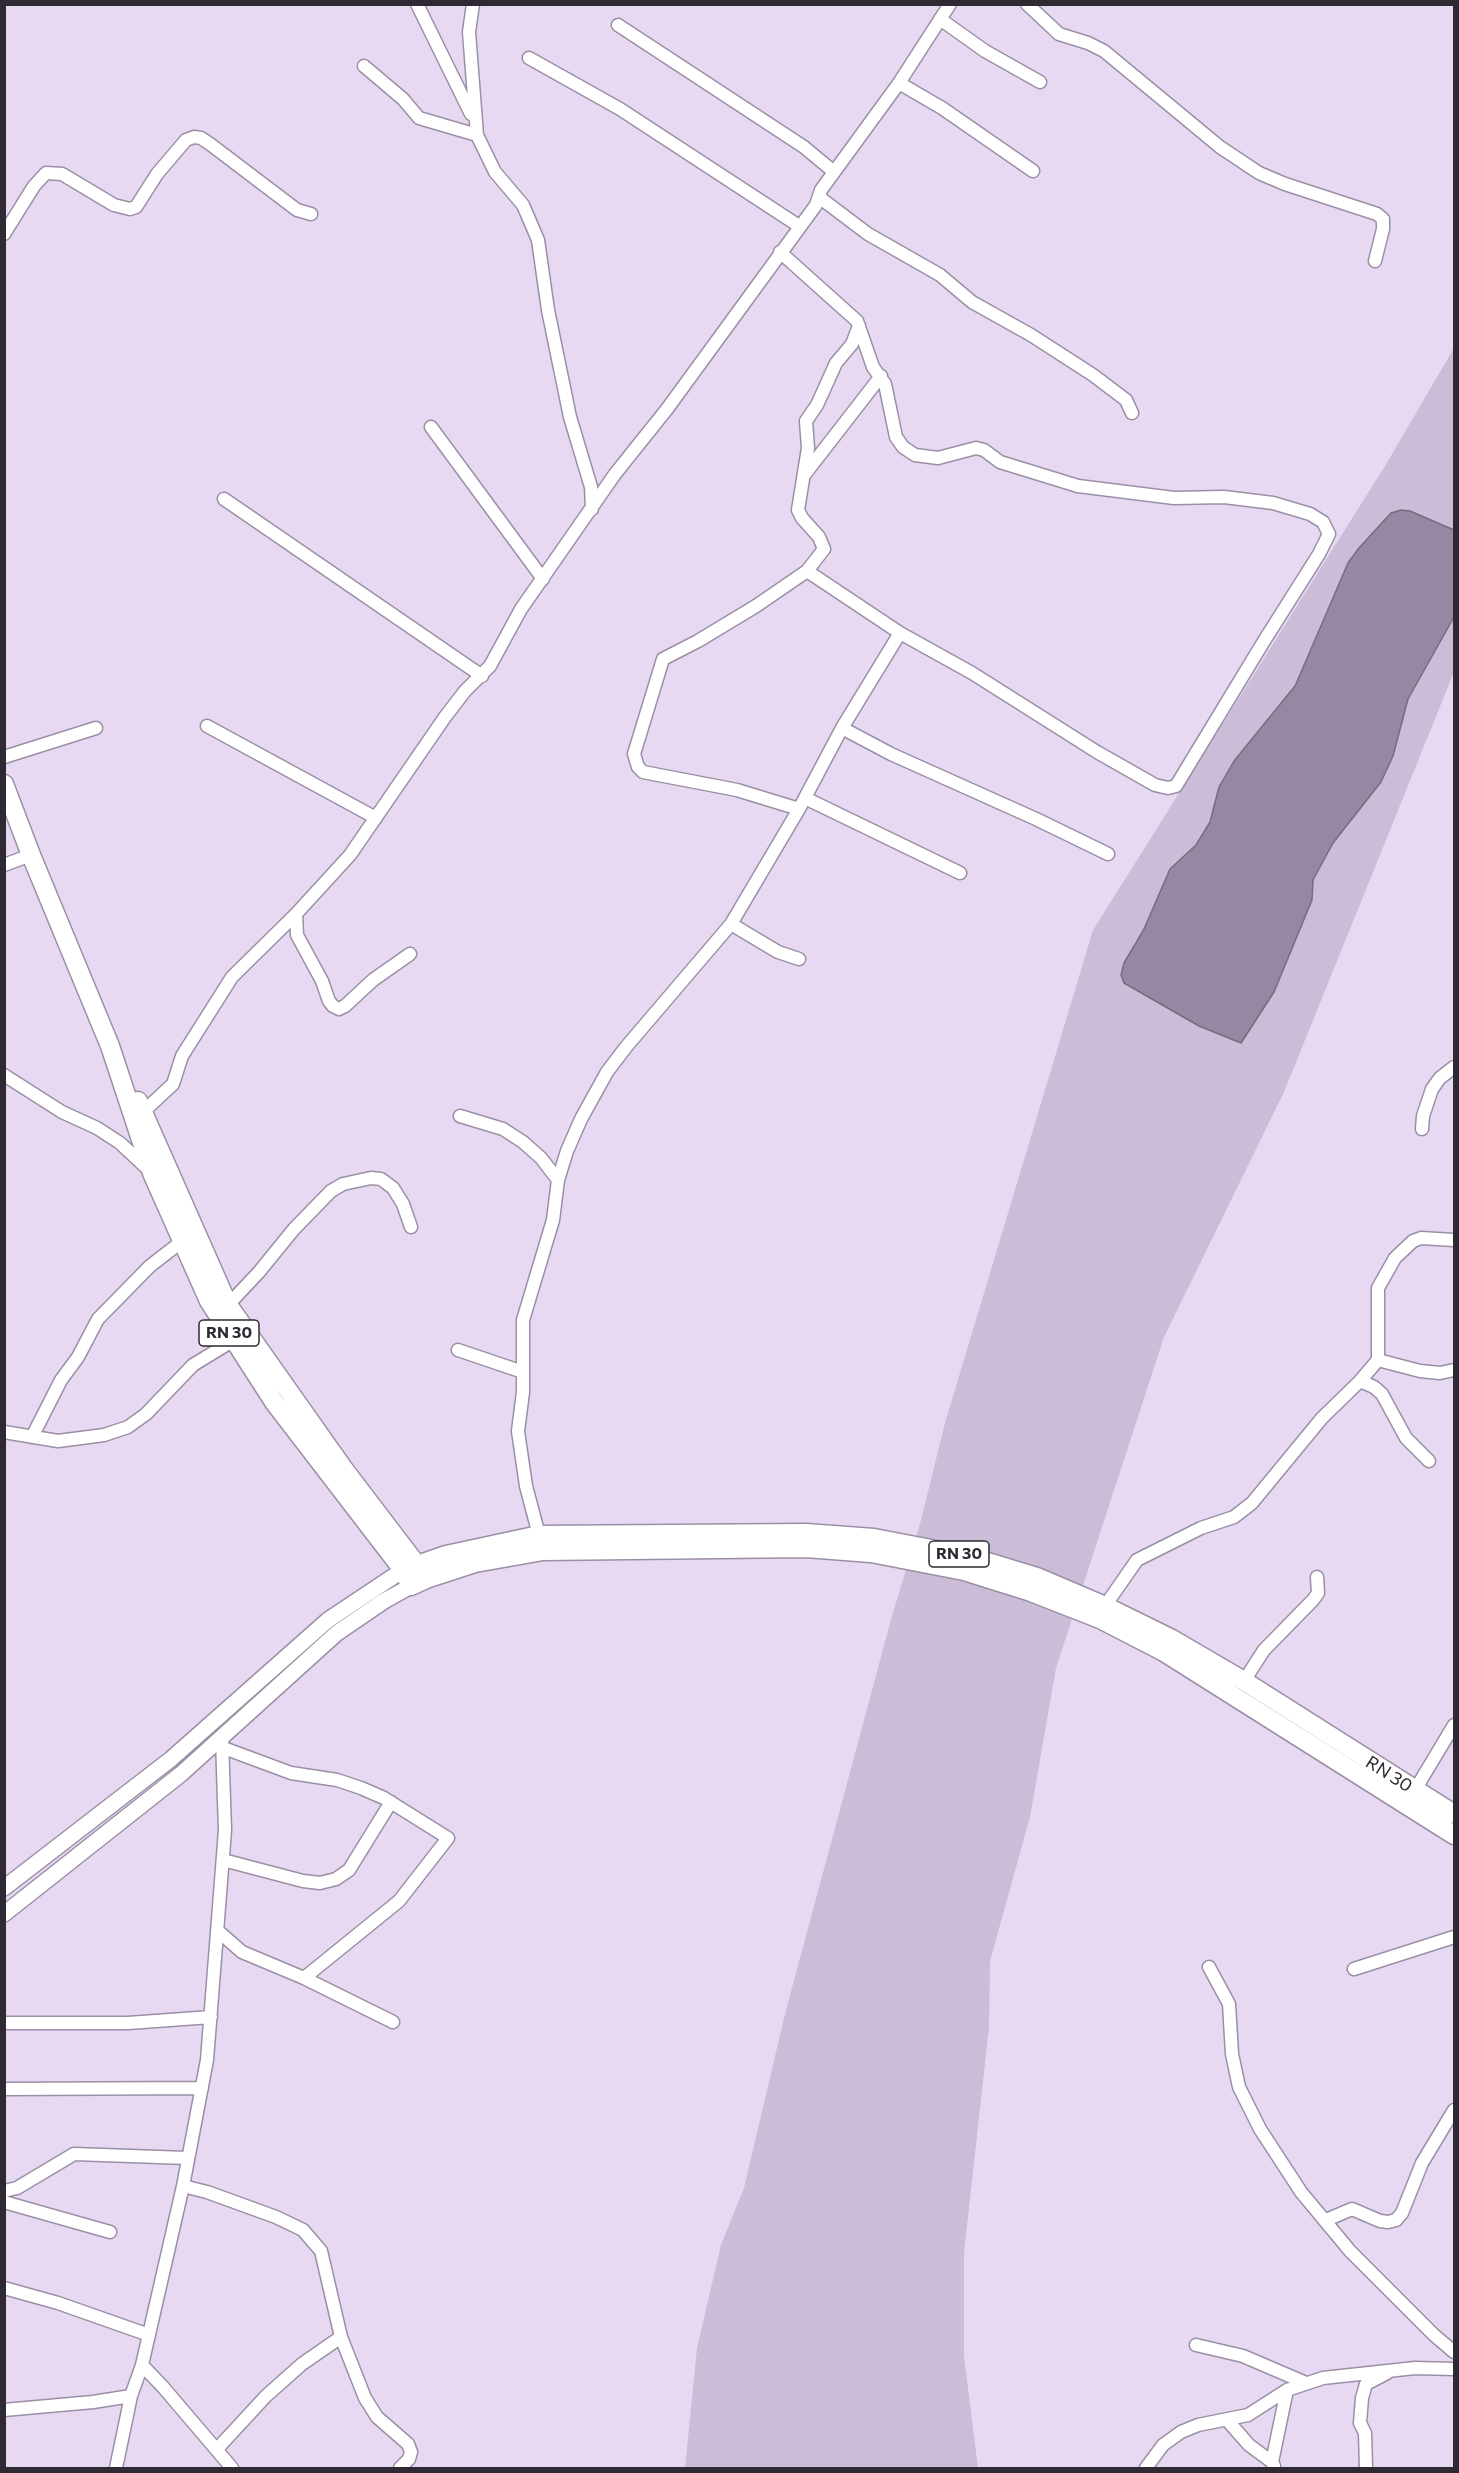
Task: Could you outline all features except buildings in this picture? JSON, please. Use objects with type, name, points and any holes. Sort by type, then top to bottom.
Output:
[{"type":"main road","name":"RN 30","points":[[4,784],[110,1046],[152,1173],[209,1301],[274,1402],[414,1575]]},
{"type":"main road","name":"RN 30","points":[[110,1046],[144,1111],[228,1305],[343,1468],[414,1575]]},
{"type":"main road","name":"RN 30","points":[[414,1575],[446,1555],[539,1535],[796,1533],[874,1538],[968,1556],[1037,1577],[1105,1606],[1172,1639],[1244,1681],[1455,1814]]},
{"type":"main road","name":"RN 30","points":[[414,1575],[543,1551],[730,1547],[871,1552],[964,1571],[1031,1592],[1100,1619],[1164,1652],[1455,1835]]},
{"type":"street","points":[[417,4],[475,120]]},
{"type":"street","points":[[473,4],[469,32],[477,135],[495,172],[523,205],[538,240],[550,321],[570,417],[591,487],[592,508]]},
{"type":"street","points":[[144,1111],[173,1084],[182,1056],[232,977],[296,914],[350,855],[445,717],[465,691],[490,666],[521,609],[630,455],[695,372],[799,226],[819,197],[821,190],[900,83],[950,4]]},
{"type":"street","points":[[1027,4],[1059,34],[1088,43],[1104,51],[1220,147],[1259,173],[1285,184],[1377,214],[1383,219],[1383,230],[1375,261]]},
{"type":"street","points":[[940,19],[985,51],[1040,82]]},
{"type":"street","points":[[618,25],[804,147],[834,172]]},
{"type":"street","points":[[528,58],[620,109],[799,226]]},
{"type":"street","points":[[364,66],[403,99],[419,118],[477,135]]},
{"type":"street","points":[[900,83],[942,108],[1033,171]]},
{"type":"street","points":[[4,234],[34,186],[46,174],[62,174],[114,205],[130,209],[136,207],[157,174],[186,140],[194,137],[201,138],[210,144],[297,210],[311,214]]},
{"type":"street","points":[[819,197],[868,234],[940,275],[972,302],[1031,335],[1118,392],[1126,400],[1132,413]]},
{"type":"street","points":[[780,252],[854,317],[873,367],[880,376],[889,398],[896,437],[903,447],[915,455],[938,458],[976,448],[984,450],[1000,462],[1078,486],[1174,498],[1224,497],[1274,503],[1310,514],[1323,522],[1329,534],[1319,554],[1221,709],[1176,786],[1168,788],[1155,785],[972,673],[900,633],[807,571]]},
{"type":"street","points":[[805,474],[808,448],[806,421],[817,405],[836,363],[852,344],[859,326]]},
{"type":"street","points":[[880,376],[805,474],[801,483],[798,510],[819,537],[824,549],[807,571],[756,606],[698,641],[663,658],[634,754],[638,767],[643,772],[802,803],[960,873]]},
{"type":"street","points":[[430,427],[543,579]]},
{"type":"street","points":[[224,499],[482,676]]},
{"type":"street","points":[[539,1535],[526,1486],[518,1431],[523,1392],[522,1320],[553,1220],[558,1180],[567,1151],[581,1119],[607,1072],[731,924],[802,803],[842,728],[900,633]]},
{"type":"street","points":[[207,726],[376,818]]},
{"type":"street","points":[[4,757],[96,728]]},
{"type":"street","points":[[842,728],[891,754],[1108,854]]},
{"type":"street","points":[[4,864],[31,855]]},
{"type":"street","points":[[296,914],[297,935],[322,981],[329,1001],[339,1009],[372,981],[410,954]]},
{"type":"street","points":[[731,924],[778,951],[799,959]]},
{"type":"street","points":[[277,932],[297,935]]},
{"type":"street","points":[[1422,1129],[1423,1116],[1432,1089],[1440,1078],[1455,1067]]},
{"type":"street","points":[[4,1075],[62,1112],[97,1128],[120,1143],[152,1173]]},
{"type":"street","points":[[460,1116],[503,1129],[523,1142],[541,1158],[558,1180]]},
{"type":"street","points":[[228,1305],[294,1229],[331,1191],[343,1184],[371,1178],[381,1179],[393,1188],[411,1227]]},
{"type":"street","points":[[1105,1606],[1137,1560],[1201,1528],[1234,1517],[1252,1503],[1322,1418],[1378,1360],[1378,1288],[1395,1258],[1413,1241],[1421,1238],[1455,1240]]},
{"type":"street","points":[[32,1437],[61,1380],[78,1357],[98,1319],[150,1266],[182,1242]]},
{"type":"street","points":[[4,1432],[58,1441],[104,1435],[128,1427],[146,1414],[193,1365],[234,1340]]},
{"type":"street","points":[[458,1350],[523,1372]]},
{"type":"street","points":[[1378,1360],[1420,1371],[1440,1373],[1455,1370]]},
{"type":"street","points":[[1360,1381],[1374,1387],[1382,1394],[1406,1438],[1429,1461]]},
{"type":"street","points":[[4,1914],[222,1744],[337,1633],[384,1601],[414,1575]]},
{"type":"street","points":[[5,1887],[171,1759],[328,1620],[414,1575]]},
{"type":"street","points":[[1244,1681],[1264,1650],[1313,1600],[1317,1593],[1317,1577]]},
{"type":"street","points":[[1414,1790],[1455,1725]]},
{"type":"street","points":[[222,1744],[291,1773],[337,1780],[361,1788],[391,1802],[448,1838],[399,1901],[304,1978]]},
{"type":"street","points":[[116,2469],[131,2396],[142,2365],[183,2186],[202,2088],[211,2017],[225,1830],[222,1744]]},
{"type":"street","points":[[223,1860],[303,1881],[320,1883],[336,1879],[349,1870],[391,1802]]},
{"type":"street","points":[[218,1931],[242,1952],[304,1978],[393,2022]]},
{"type":"street","points":[[1354,1969],[1455,1937]]},
{"type":"street","points":[[1209,1966],[1229,2004],[1232,2054],[1239,2087],[1266,2138],[1301,2192],[1350,2251],[1434,2335],[1455,2352]]},
{"type":"street","points":[[4,2023],[128,2023],[211,2017]]},
{"type":"street","points":[[4,2089],[202,2088]]},
{"type":"street","points":[[1326,2220],[1344,2210],[1352,2209],[1380,2221],[1396,2220],[1402,2213],[1422,2163],[1455,2110]]},
{"type":"street","points":[[4,2191],[17,2188],[74,2154],[187,2158]]},
{"type":"street","points":[[183,2186],[207,2192],[276,2217],[303,2230],[321,2251],[341,2337],[364,2398],[377,2416],[408,2444],[411,2452],[409,2459],[400,2469]]},
{"type":"street","points":[[4,2202],[110,2232]]},
{"type":"street","points":[[4,2288],[58,2303],[149,2336]]},
{"type":"street","points":[[217,2449],[266,2396],[302,2364],[341,2337]]},
{"type":"street","points":[[1196,2345],[1243,2356],[1306,2383]]},
{"type":"street","points":[[142,2365],[232,2469]]},
{"type":"street","points":[[1146,2469],[1163,2445],[1180,2432],[1198,2425],[1228,2421],[1248,2415],[1287,2390],[1306,2383],[1323,2378],[1414,2368],[1455,2369]]},
{"type":"street","points":[[1366,2384],[1389,2372]]},
{"type":"street","points":[[1354,2374],[1366,2384]]},
{"type":"street","points":[[1366,2384],[1360,2423],[1365,2433],[1366,2469]]},
{"type":"street","points":[[1228,2421],[1249,2445],[1273,2465],[1287,2390]]},
{"type":"street","points":[[4,2410],[93,2402],[131,2396]]},
{"type":"shaded area","points":[[1454,348],[1454,530],[1410,511],[1401,510],[1343,573],[1294,686],[1234,761],[1219,787],[1210,822],[1196,845],[1170,869],[1144,929],[1134,943],[1124,983],[1199,1026],[1241,1043],[1308,910],[1312,900],[1313,881],[1333,843],[1381,782],[1393,756],[1408,699],[1454,617],[1454,672],[1284,1092],[1164,1337],[1056,1668],[1030,1817],[990,1961],[989,2027],[964,2253],[964,2356],[978,2468],[685,2468],[697,2348],[721,2245],[744,2188],[785,2014],[892,1616],[920,1524],[945,1423],[1093,930],[1385,466]]},
{"type":"shaded area","points":[[1401,510],[1410,511],[1454,530],[1454,617],[1408,699],[1393,756],[1381,782],[1333,843],[1313,880],[1312,900],[1274,992],[1241,1043],[1199,1026],[1124,983],[1121,975],[1124,963],[1144,929],[1170,869],[1196,845],[1210,822],[1219,787],[1234,761],[1295,686],[1348,563],[1391,513]]}]
